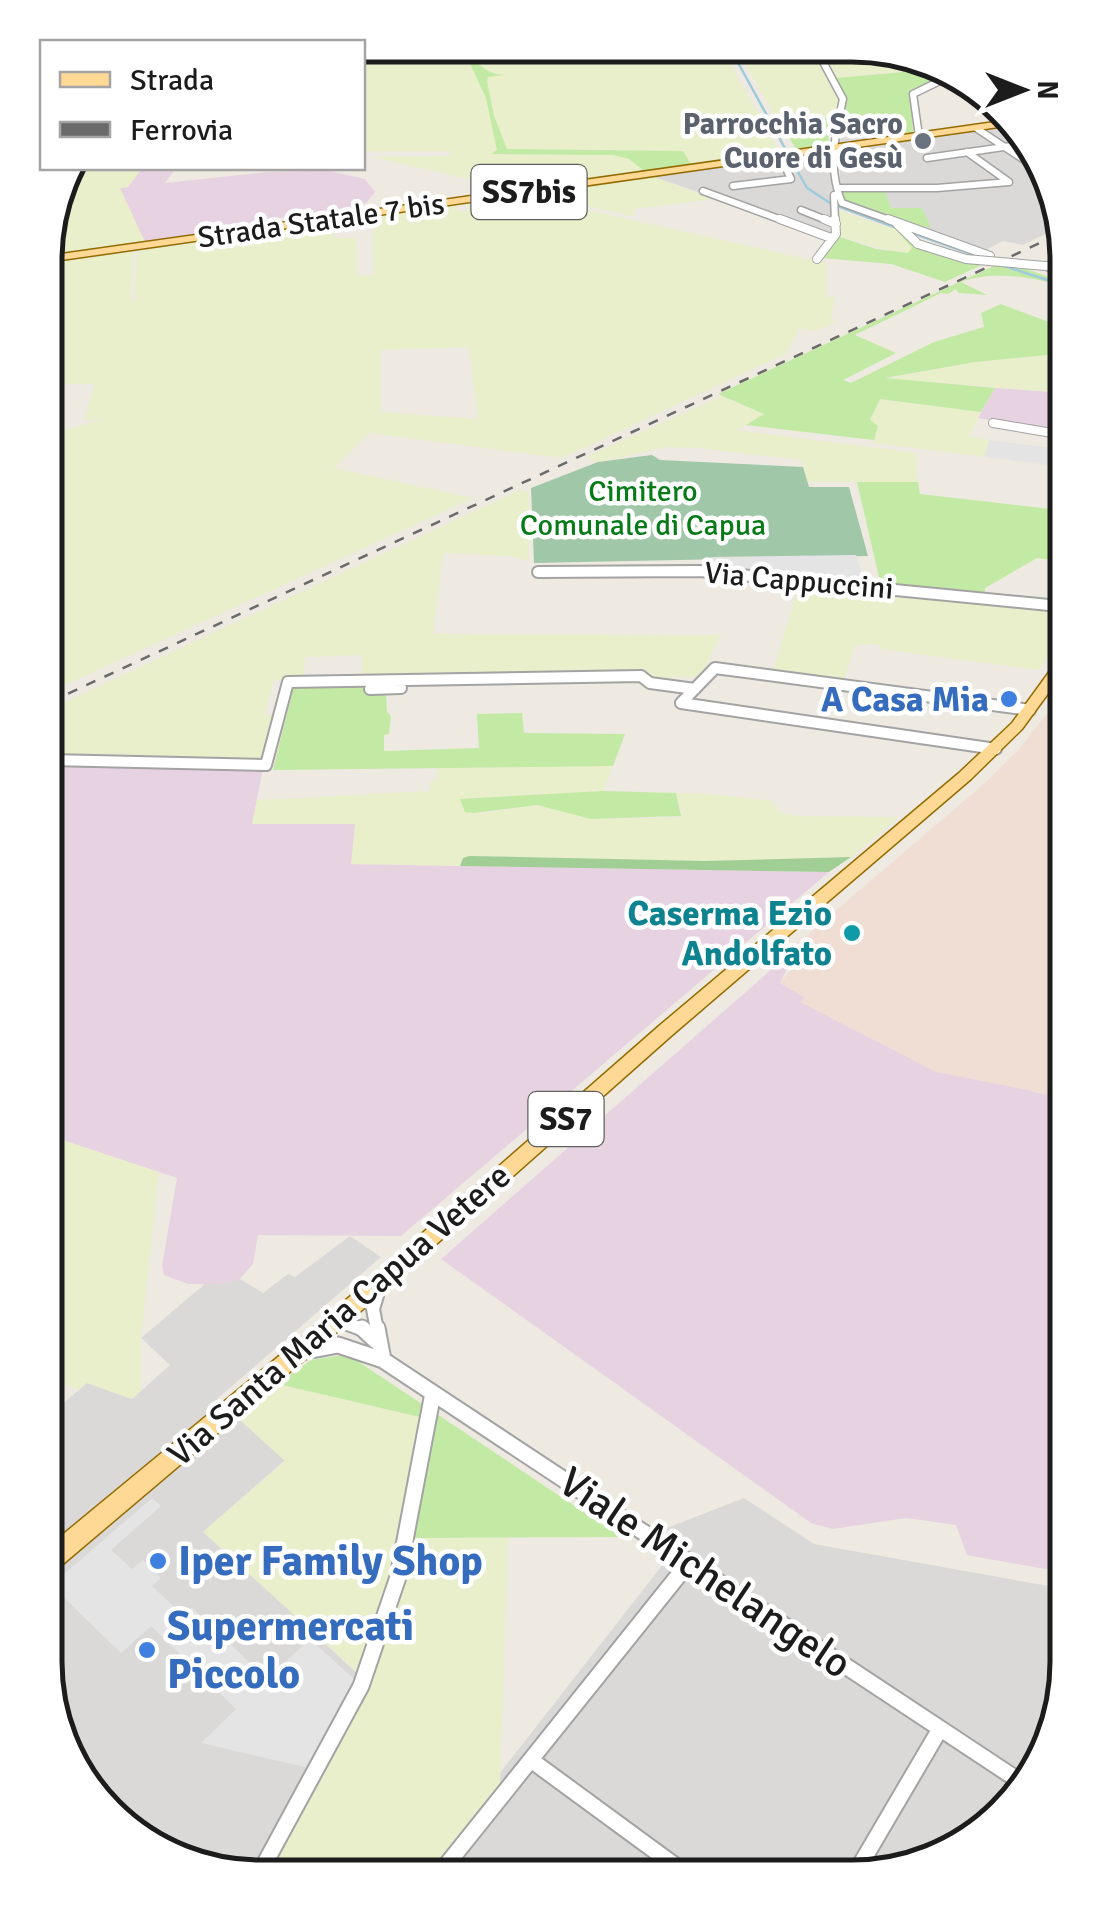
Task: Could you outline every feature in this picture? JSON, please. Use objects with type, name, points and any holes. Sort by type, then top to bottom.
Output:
[{"type":"main road","name":"Strada Statale 7 bis","points":[[62,257],[973,128]]},
{"type":"main road","name":"Via Santa Maria Capua Vetere","points":[[62,1551],[337,1320],[664,1032],[996,749],[1050,684]]},
{"type":"street","points":[[818,259],[836,234],[832,148],[843,100],[823,62]]},
{"type":"street","points":[[919,136],[913,94],[938,82]]},
{"type":"street","points":[[995,140],[1021,158]]},
{"type":"street","points":[[927,158],[1013,145]]},
{"type":"street","points":[[835,184],[937,188],[1009,182],[967,152]]},
{"type":"street","points":[[733,186],[791,179],[780,156]]},
{"type":"street","points":[[835,184],[842,203],[990,256]]},
{"type":"street","points":[[703,191],[831,238]]},
{"type":"street","points":[[801,210],[836,224]]},
{"type":"street","points":[[897,224],[918,244],[966,259],[1050,267]]},
{"type":"street","points":[[992,423],[1050,433]]},
{"type":"street","name":"Via Cappuccini","points":[[538,572],[700,571],[1050,605]]},
{"type":"street","points":[[996,749],[681,703],[715,668],[1030,710]]},
{"type":"street","points":[[62,760],[266,765],[288,682],[640,676],[650,682]]},
{"type":"street","points":[[370,689],[650,682],[694,689]]},
{"type":"street","points":[[381,1282],[373,1309],[383,1360]]},
{"type":"street","points":[[337,1320],[361,1327],[377,1342]]},
{"type":"street","points":[[337,1320],[342,1337],[354,1348]]},
{"type":"street","name":"Viale Michelangelo","points":[[297,1353],[338,1345],[383,1360],[1014,1777]]},
{"type":"street","points":[[267,1860],[362,1686],[398,1577],[433,1392]]},
{"type":"street","points":[[450,1860],[690,1562]]},
{"type":"street","points":[[863,1860],[940,1729]]},
{"type":"street","points":[[531,1760],[667,1860]]},
{"type":"shaded area","points":[[973,125],[973,140],[1009,140],[1030,173],[1049,232],[1023,245],[1003,241],[984,251],[915,227],[890,208],[840,186],[839,132],[889,131],[890,137]]},
{"type":"shaded area","points":[[835,149],[837,234],[830,237],[651,176]]},
{"type":"shaded area","points":[[141,170],[175,170],[165,183],[267,172],[329,171],[365,179],[375,192],[366,203],[335,214],[276,218],[265,225],[145,242],[119,188],[128,187]]},
{"type":"shaded area","points":[[995,388],[1050,392],[1050,430],[978,418]]},
{"type":"shaded area","points":[[989,440],[1050,448],[1049,465],[985,457]]},
{"type":"shaded area","points":[[856,555],[865,587],[709,573],[711,557]]},
{"type":"shaded area","points":[[1050,710],[1050,1094],[936,1072],[800,1002],[805,998],[780,983],[800,958],[792,948],[985,783]]},
{"type":"shaded area","points":[[62,767],[263,769],[252,824],[356,824],[352,864],[829,872],[401,1236],[258,1235],[253,1264],[240,1279],[222,1284],[188,1284],[164,1275],[162,1266],[177,1178],[62,1140]]},
{"type":"shaded area","points":[[780,962],[787,969],[780,983],[1050,1095],[1050,1570],[967,1555],[956,1525],[906,1518],[833,1529],[811,1523],[441,1259]]},
{"type":"shaded area","points":[[350,1236],[381,1257],[217,1399],[285,1460],[204,1531],[361,1677],[271,1860],[234,1859],[184,1845],[140,1820],[103,1783],[73,1726],[62,1663],[62,1404],[87,1383],[132,1399],[170,1365],[141,1338],[206,1283],[240,1279],[263,1293],[288,1274],[295,1277]]},
{"type":"shaded area","points":[[152,1498],[161,1506],[111,1550],[132,1569],[143,1560],[161,1578],[152,1586],[183,1615],[192,1608],[267,1679],[310,1639],[355,1680],[314,1769],[201,1743],[236,1709],[151,1626],[121,1653],[62,1596],[62,1576]]},
{"type":"shaded area","points":[[744,1498],[814,1544],[1050,1586],[1047,1701],[1030,1750],[1010,1783],[993,1803],[952,1834],[891,1857],[439,1860],[500,1784],[500,1773],[664,1563],[647,1550],[667,1528]]},
{"type":"green space","points":[[729,62],[780,152],[691,165],[682,151],[507,149],[494,116],[487,81],[487,77],[496,76],[482,69],[479,63]]},
{"type":"green space","points":[[744,62],[819,62],[840,95],[837,118],[776,118]]},
{"type":"green space","points":[[824,62],[866,63],[904,71],[836,78]]},
{"type":"green space","points":[[365,63],[470,63],[486,98],[498,151],[492,154],[613,155],[629,159],[644,170],[518,190],[372,157],[450,156],[451,151],[365,151]]},
{"type":"green space","points":[[470,63],[479,63],[486,70],[504,75],[488,77],[487,81],[494,116],[507,149],[683,151],[692,166],[518,190],[643,170],[629,159],[613,155],[491,154],[497,150],[486,98]]},
{"type":"green space","points":[[902,69],[934,81],[911,90],[913,134],[890,137],[889,131],[838,132],[845,97],[836,78],[903,72]]},
{"type":"green space","points":[[776,118],[837,118],[829,129],[828,147],[784,154],[778,150],[795,147]]},
{"type":"green space","points":[[85,170],[141,170],[128,187],[120,188],[145,242],[62,254],[69,209]]},
{"type":"green space","points":[[651,176],[714,199],[633,209],[634,215],[630,216],[534,193]]},
{"type":"green space","points":[[842,189],[884,189],[891,208],[922,208],[931,227],[915,227],[845,201]]},
{"type":"green space","points":[[519,195],[826,263],[826,298],[836,296],[831,314],[834,316],[829,319],[837,322],[816,331],[799,329],[787,353],[562,458],[369,433],[334,468],[473,498],[62,686],[62,431],[108,418],[84,421],[95,384],[64,384],[62,391],[62,259],[134,250],[130,299],[138,300],[134,294],[138,250],[333,222],[334,238],[356,238],[357,276],[374,275],[373,217],[455,204],[458,211],[469,211],[468,202]],"holes":[[[469,347],[478,419],[381,412],[380,350]]]},
{"type":"green space","points":[[839,211],[895,229],[913,248],[908,253],[895,252],[837,236]]},
{"type":"green space","points":[[895,229],[906,237],[984,264],[945,282],[891,264],[822,258],[837,236],[876,249],[908,253],[912,248]]},
{"type":"green space","points":[[996,265],[1021,267],[1050,277],[1050,283],[1009,276],[961,282],[987,295],[959,293],[956,289],[941,293],[855,335],[896,353],[843,380],[851,383],[934,342],[984,327],[981,313],[1001,304],[1050,322],[1050,355],[975,362],[885,378],[995,388],[981,412],[880,399],[870,420],[878,426],[874,440],[746,425],[764,414],[718,394]]},
{"type":"green space","points":[[1050,355],[1050,392],[885,379],[975,362]]},
{"type":"green space","points":[[722,396],[765,415],[736,430],[916,453],[918,482],[807,482],[802,460],[697,448],[668,447],[598,462],[586,457]]},
{"type":"green space","points":[[880,399],[981,412],[969,436],[989,440],[985,457],[873,443],[878,426],[870,420]]},
{"type":"green space","name":"Cimitero Comunale di Capua","points":[[652,455],[660,460],[803,467],[809,487],[849,487],[868,556],[534,563],[531,488],[598,462]]},
{"type":"green space","points":[[857,482],[918,482],[920,494],[1050,509],[1050,560],[1037,558],[985,588],[984,596],[881,586]]},
{"type":"green space","points":[[522,489],[529,493],[529,561],[510,556],[443,553],[433,634],[720,635],[701,677],[362,683],[362,655],[305,657],[303,680],[274,680],[264,715],[275,715],[262,760],[62,756],[62,703]]},
{"type":"green space","points":[[799,585],[1050,608],[1050,654],[1039,670],[879,649],[879,645],[870,644],[854,646],[844,681],[773,671]]},
{"type":"green space","points":[[367,683],[386,696],[391,716],[389,734],[384,735],[384,751],[479,748],[477,714],[522,713],[524,733],[625,734],[613,766],[273,770],[294,686]]},
{"type":"green space","points":[[613,766],[603,791],[460,800],[483,813],[537,805],[591,819],[678,818],[682,811],[676,793],[711,794],[772,801],[780,813],[799,816],[899,817],[851,857],[705,861],[470,856],[463,858],[460,866],[351,864],[355,824],[252,824],[257,800],[430,791],[430,781],[437,780],[438,768]]},
{"type":"green space","points":[[603,791],[676,793],[681,816],[591,819],[537,805],[473,813],[465,812],[460,799]]},
{"type":"green space","points":[[851,857],[829,872],[460,866],[463,858],[705,861]]},
{"type":"green space","points":[[62,1140],[159,1172],[141,1338],[141,1391],[132,1399],[87,1383],[79,1390],[62,1383]]},
{"type":"green space","points":[[343,1355],[621,1537],[411,1538],[433,1420],[278,1384],[311,1360]]},
{"type":"green space","points":[[278,1384],[433,1420],[412,1538],[508,1538],[500,1784],[439,1860],[276,1860],[370,1684],[203,1532],[285,1461],[239,1419]]},
{"type":"waterway","points":[[738,62],[787,152]]},
{"type":"waterway","points":[[790,158],[807,188],[830,203]]},
{"type":"waterway","points":[[840,207],[894,227]]},
{"type":"waterway","points":[[909,232],[977,256]]},
{"type":"waterway","points":[[1004,266],[1050,281]]},
{"type":"railway","points":[[62,696],[1049,239]]},
{"type":"place","name":"Parrocchia Sacro Cuore di Gesù","points":[[923,141]]},
{"type":"place","name":"A Casa Mia","points":[[1009,699]]},
{"type":"place","name":"Caserma Ezio Andolfato","points":[[852,933]]},
{"type":"place","name":"Iper Family Shop","points":[[158,1561]]},
{"type":"place","name":"Supermercati Piccolo","points":[[147,1650]]}]
